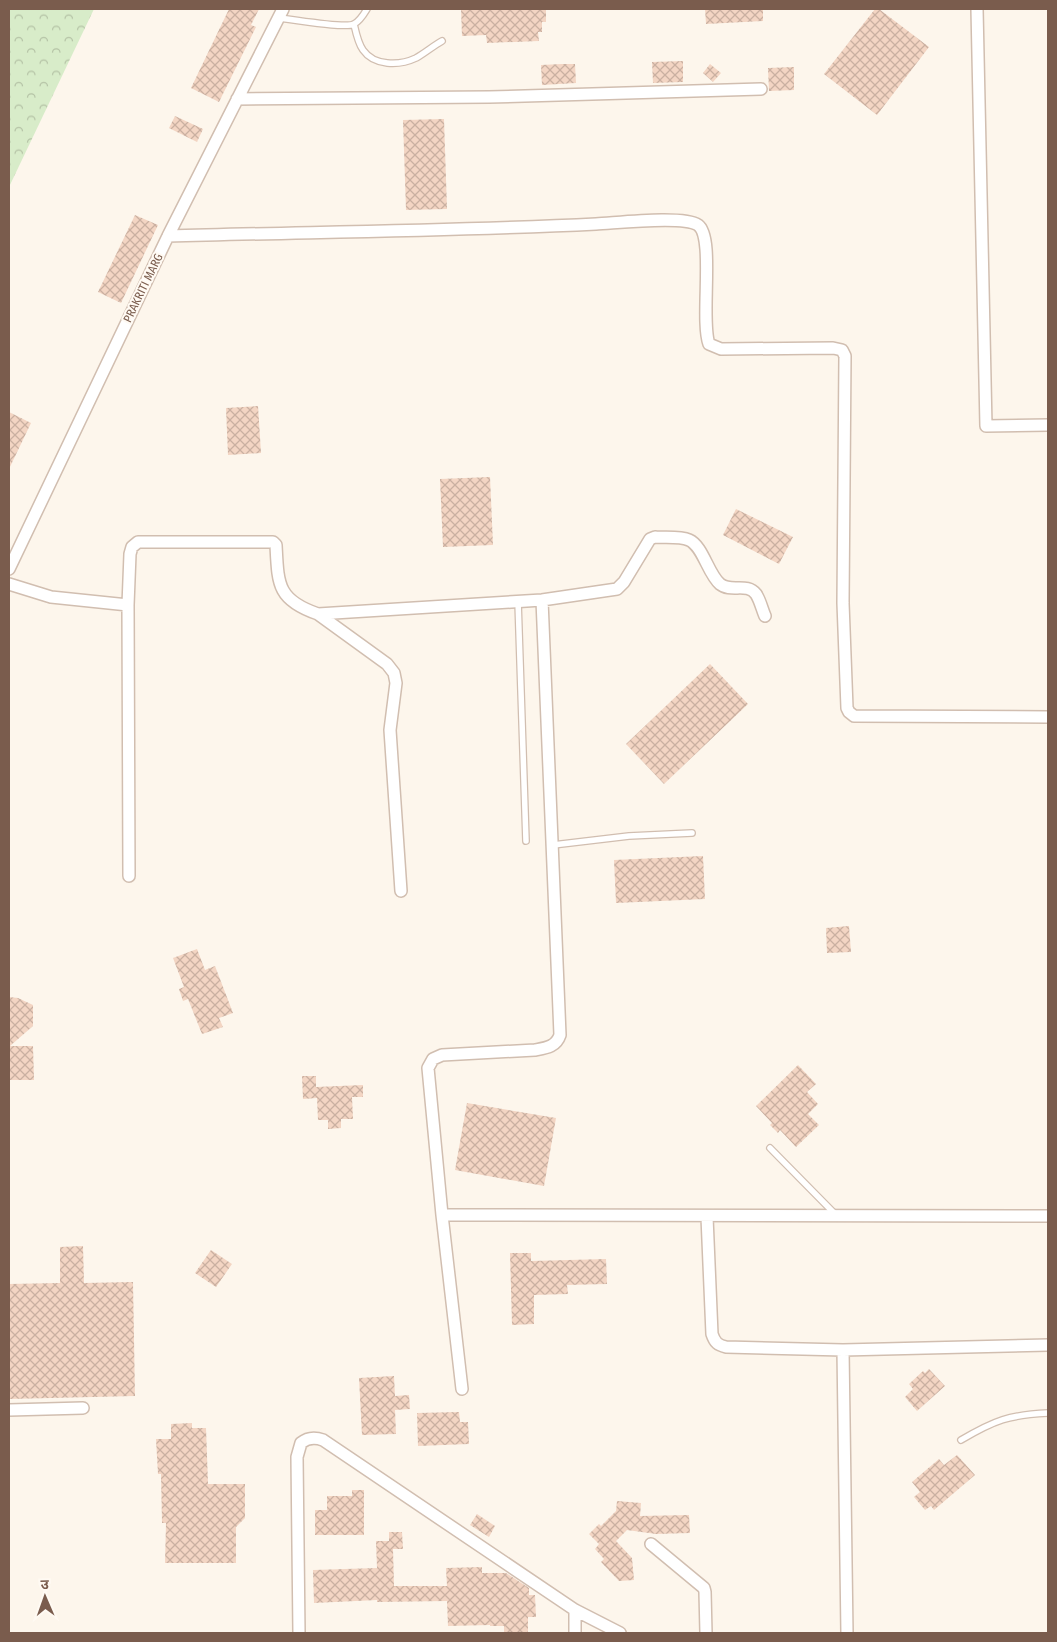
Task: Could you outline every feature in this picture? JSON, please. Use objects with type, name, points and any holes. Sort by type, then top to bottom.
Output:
[{"type":"street","points":[[978,9],[986,426],[1048,425]]},
{"type":"street","name":"PRAKRITI MARG","points":[[9,569],[168,236],[280,13]]},
{"type":"street","points":[[237,99],[489,97],[761,89]]},
{"type":"street","points":[[168,236],[551,226],[668,220],[698,225],[702,229],[707,249],[705,302],[709,344],[721,349],[832,348],[842,350],[845,356],[843,603],[849,712],[854,716],[1048,717]]},
{"type":"street","points":[[318,614],[542,600],[617,589],[624,582],[650,539],[655,538],[691,541],[696,545],[714,576],[722,585],[728,588],[749,588],[756,594],[764,616]]},
{"type":"street","points":[[129,876],[128,605],[130,554],[132,547],[138,542],[273,542],[276,545],[279,583],[283,592],[291,601],[304,609],[318,614],[392,668],[396,692],[390,730],[402,890]]},
{"type":"street","points":[[9,584],[50,597],[128,605]]},
{"type":"street","points":[[462,1389],[442,1215],[428,1068],[433,1059],[442,1055],[542,1049],[556,1044],[560,1035],[542,600]]},
{"type":"street","points":[[442,1215],[1048,1216]]},
{"type":"street","points":[[706,1216],[712,1334],[716,1342],[726,1347],[843,1350],[1048,1345]]},
{"type":"street","points":[[843,1350],[847,1633]]},
{"type":"street","points":[[9,1410],[83,1408]]},
{"type":"street","points":[[299,1633],[297,1457],[301,1443],[307,1439],[314,1438],[323,1440],[576,1610],[620,1633]]},
{"type":"street","points":[[651,1544],[704,1588],[706,1633]]},
{"type":"street","points":[[575,1633],[576,1610]]},
{"type":"lane","points":[[280,13],[337,26],[354,24],[367,9]]},
{"type":"lane","points":[[354,24],[363,51],[374,60],[383,63],[404,62],[416,58],[442,41]]},
{"type":"lane","points":[[518,601],[526,841]]},
{"type":"lane","points":[[553,845],[629,836],[692,833]]},
{"type":"lane","points":[[770,1148],[838,1216]]},
{"type":"lane","points":[[961,1440],[993,1422],[1023,1414],[1048,1413]]},
{"type":"green space","points":[[9,9],[94,9],[9,187]]},
{"type":"building","points":[[229,9],[259,9],[251,25],[256,27],[219,102],[191,88]]},
{"type":"building","points":[[461,9],[546,9],[546,22],[542,22],[542,32],[538,32],[539,41],[487,43],[486,35],[462,36]]},
{"type":"building","points":[[705,9],[763,9],[763,21],[706,24]]},
{"type":"building","points":[[875,9],[879,9],[929,47],[877,115],[824,74]]},
{"type":"building","points":[[683,61],[683,82],[653,83],[652,62]]},
{"type":"building","points":[[575,64],[576,83],[542,85],[541,65]]},
{"type":"building","points":[[710,64],[721,73],[713,82],[703,73]]},
{"type":"building","points":[[794,67],[794,90],[769,91],[768,68]]},
{"type":"building","points":[[175,116],[203,129],[197,142],[169,128]]},
{"type":"building","points":[[444,119],[447,209],[406,210],[403,120]]},
{"type":"building","points":[[135,215],[158,225],[121,303],[98,292]]},
{"type":"building","points":[[258,406],[261,453],[228,455],[226,408]]},
{"type":"building","points":[[9,412],[31,423],[9,469]]},
{"type":"building","points":[[490,477],[493,545],[443,547],[440,479]]},
{"type":"building","points":[[736,509],[793,537],[779,564],[723,535]]},
{"type":"building","points":[[710,664],[748,704],[664,784],[626,744]]},
{"type":"building","points":[[703,856],[705,899],[616,903],[614,860]]},
{"type":"building","points":[[849,926],[851,952],[827,953],[826,928]]},
{"type":"building","points":[[197,949],[205,970],[215,966],[233,1013],[219,1018],[223,1027],[202,1034],[188,999],[183,1001],[179,989],[184,987],[173,958]]},
{"type":"building","points":[[9,997],[18,998],[33,1005],[33,1026],[10,1046],[33,1046],[34,1080],[9,1080]]},
{"type":"building","points":[[798,1065],[816,1084],[807,1092],[818,1104],[808,1114],[819,1125],[796,1147],[780,1130],[778,1133],[770,1125],[772,1123],[756,1106]]},
{"type":"building","points":[[302,1076],[316,1076],[316,1087],[363,1085],[363,1097],[352,1097],[353,1119],[341,1119],[341,1128],[328,1129],[328,1120],[318,1120],[317,1098],[303,1099]]},
{"type":"building","points":[[467,1103],[556,1118],[544,1186],[455,1170]]},
{"type":"building","points":[[83,1246],[84,1283],[133,1282],[135,1396],[9,1399],[9,1284],[60,1283],[60,1247]]},
{"type":"building","points":[[211,1250],[232,1264],[216,1287],[195,1273]]},
{"type":"building","points":[[510,1253],[531,1253],[531,1261],[606,1259],[607,1284],[567,1285],[568,1294],[534,1295],[534,1324],[512,1325]]},
{"type":"building","points":[[929,1369],[945,1386],[917,1411],[905,1397],[913,1389],[909,1384],[923,1371],[925,1373]]},
{"type":"building","points":[[394,1376],[395,1396],[409,1395],[410,1409],[395,1410],[396,1434],[362,1435],[359,1378]]},
{"type":"building","points":[[459,1412],[460,1422],[468,1422],[469,1444],[418,1446],[417,1413]]},
{"type":"building","points":[[192,1423],[192,1428],[206,1428],[208,1484],[245,1484],[245,1518],[236,1527],[236,1563],[165,1563],[166,1523],[162,1523],[161,1474],[158,1474],[156,1439],[171,1439],[171,1424]]},
{"type":"building","points":[[957,1455],[975,1475],[934,1510],[931,1506],[925,1510],[914,1497],[920,1492],[912,1482],[939,1459],[944,1465]]},
{"type":"building","points":[[352,1490],[364,1490],[364,1535],[315,1535],[315,1510],[327,1510],[327,1496],[352,1496]]},
{"type":"building","points":[[617,1501],[641,1503],[640,1516],[689,1515],[690,1533],[656,1534],[627,1530],[616,1541],[632,1558],[634,1580],[619,1581],[601,1562],[604,1559],[595,1549],[599,1544],[589,1534],[599,1524],[601,1526],[616,1511]]},
{"type":"building","points":[[477,1514],[495,1526],[489,1537],[470,1525]]},
{"type":"building","points":[[389,1532],[402,1532],[403,1549],[393,1549],[394,1586],[447,1586],[446,1568],[482,1567],[482,1573],[506,1573],[529,1588],[529,1595],[535,1595],[536,1617],[528,1617],[528,1633],[504,1633],[504,1626],[448,1626],[447,1601],[377,1602],[377,1600],[314,1603],[313,1570],[377,1568],[376,1541],[389,1541]]}]
